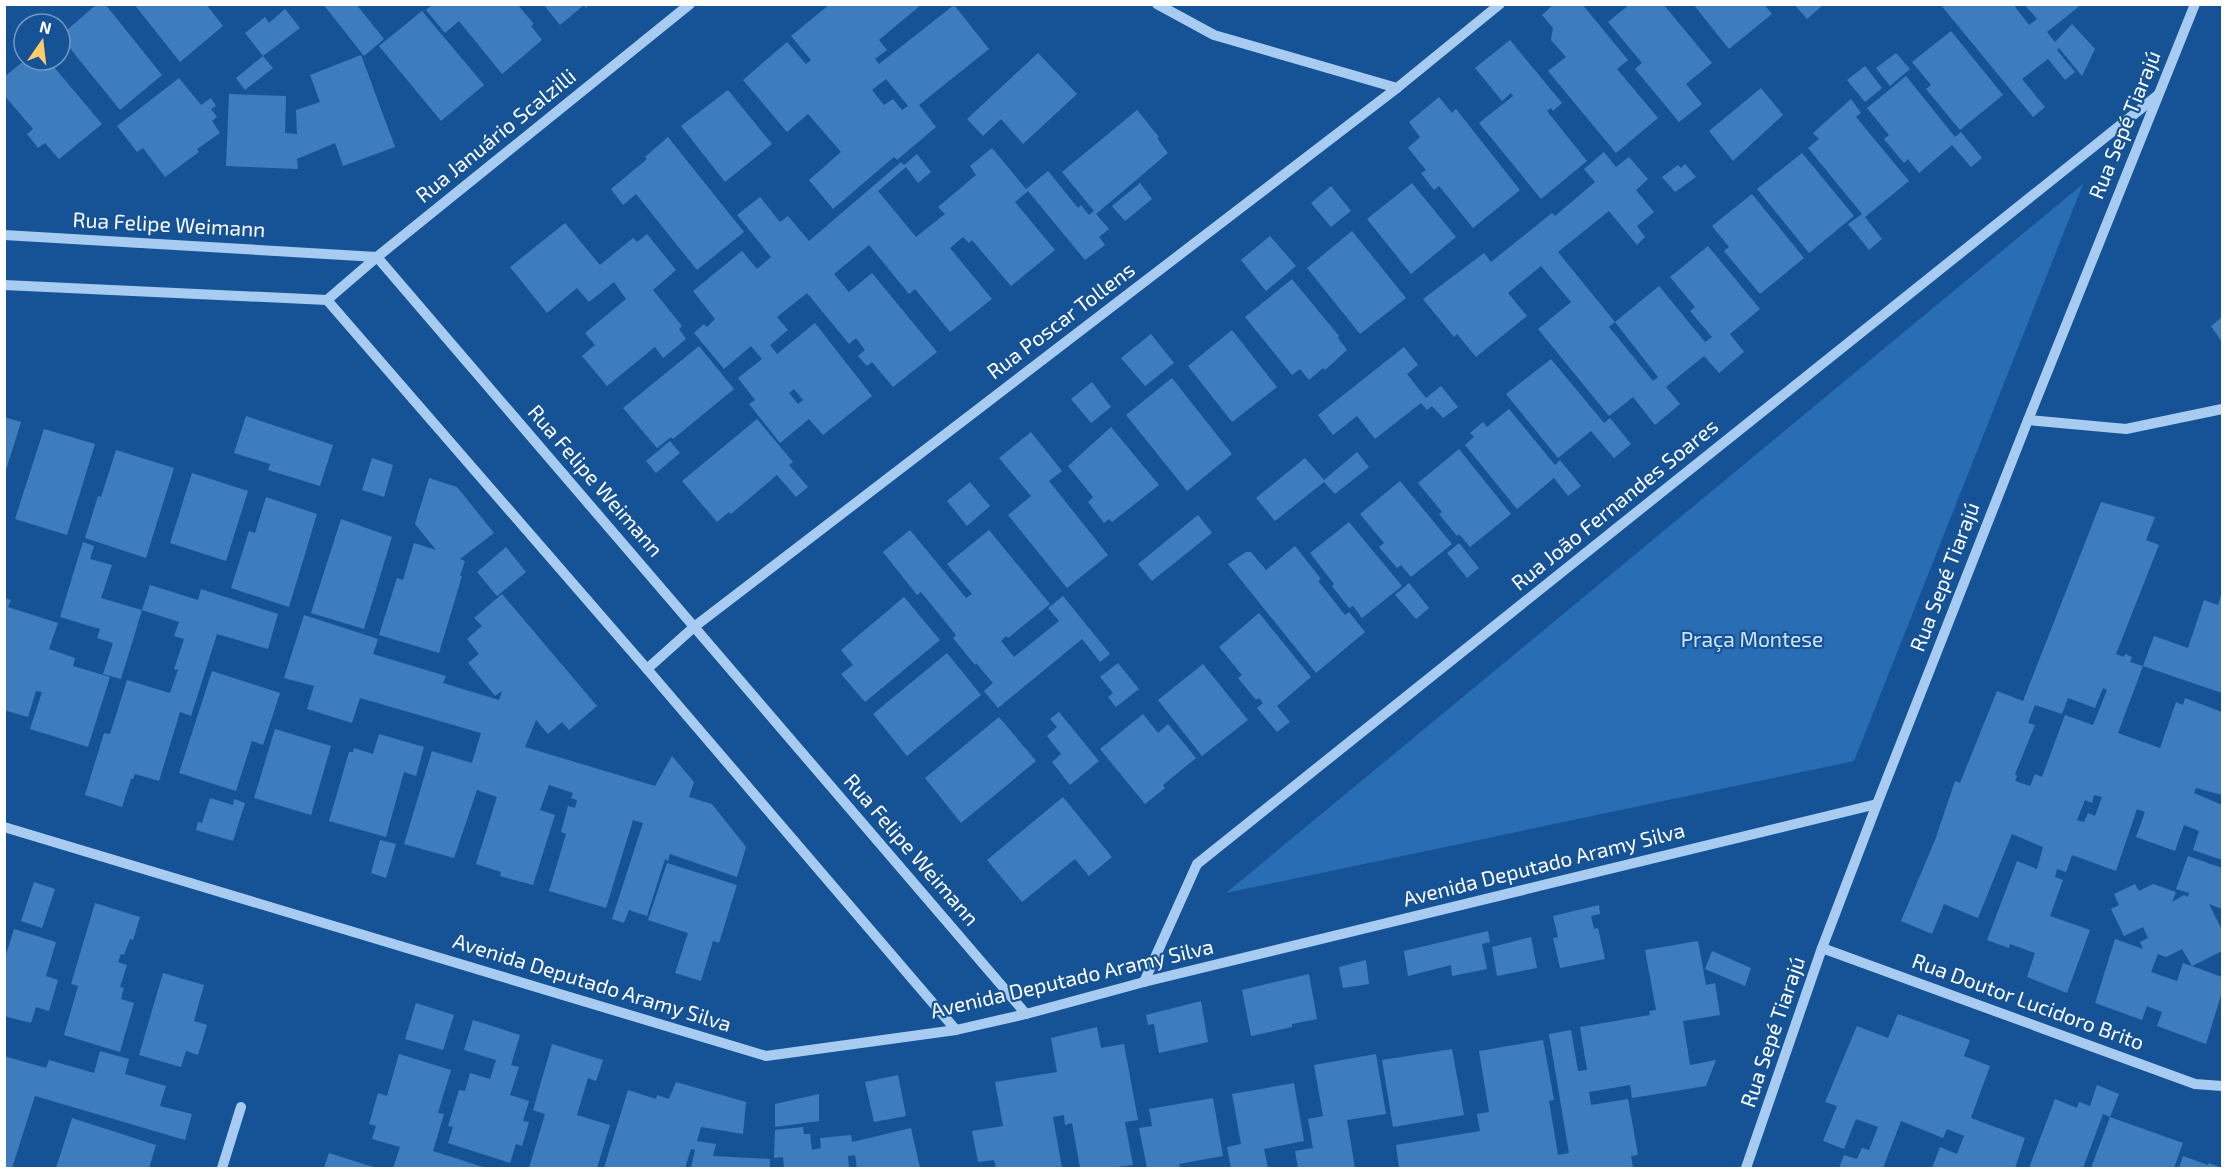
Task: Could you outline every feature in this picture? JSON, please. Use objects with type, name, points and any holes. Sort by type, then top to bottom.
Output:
[{"type":"street","name":"Rua Januário Scalzilli","points":[[327,300],[690,4]]},
{"type":"street","points":[[1157,4],[1214,35],[1397,88]]},
{"type":"street","name":"Rua Poscar Tollens","points":[[647,669],[694,627],[1397,88],[1500,4]]},
{"type":"street","name":"Rua Sepé Tiarajú","points":[[1746,1168],[1822,948],[1877,804],[2195,4]]},
{"type":"street","name":"Rua João Fernandes Soares","points":[[1144,982],[1197,864],[2158,95]]},
{"type":"street","name":"Rua Felipe Weimann","points":[[4,235],[377,257],[1026,1014]]},
{"type":"street","points":[[4,285],[327,300],[956,1030]]},
{"type":"street","points":[[2028,420],[2126,429],[2223,409]]},
{"type":"street","name":"Avenida Deputado Aramy Silva","points":[[4,827],[766,1056],[956,1030],[1026,1014],[1144,982],[1877,804]]},
{"type":"street","name":"Rua Doutor Lucidoro Brito","points":[[1822,948],[2195,1084],[2223,1086]]},
{"type":"street","points":[[222,1168],[241,1107]]},
{"type":"green space","name":"Praça Montese","points":[[2083,184],[1854,761],[1226,893]]},
{"type":"building","points":[[97,4],[105,4],[162,75],[120,110],[72,51],[72,26]]},
{"type":"building","points":[[134,4],[206,4],[223,26],[180,62]]},
{"type":"building","points":[[323,4],[356,4],[384,39],[364,56]]},
{"type":"building","points":[[433,4],[517,4],[534,24],[531,26],[542,40],[502,74],[459,21],[445,33],[426,10]]},
{"type":"building","points":[[543,4],[590,4],[586,8],[584,5],[560,25]]},
{"type":"building","points":[[830,4],[922,4],[879,40],[887,50],[875,59],[879,64],[954,5],[989,49],[919,105],[936,127],[897,160],[894,157],[833,209],[809,180],[841,152],[808,114],[787,132],[743,80],[787,42],[806,64],[811,60],[791,36]],"holes":[[[886,79],[908,106],[902,110],[893,99],[884,105],[872,90]]]},
{"type":"building","points":[[1554,4],[1582,4],[1628,60],[1617,69],[1658,118],[1616,153],[1548,71],[1566,57],[1551,40],[1553,28],[1542,15]]},
{"type":"building","points":[[1630,4],[1663,4],[1712,63],[1686,84],[1702,104],[1679,122],[1635,69],[1642,63],[1608,22]]},
{"type":"building","points":[[1693,4],[1764,4],[1772,14],[1729,49]]},
{"type":"building","points":[[1794,4],[1824,4],[1807,19]]},
{"type":"building","points":[[1940,4],[2013,4],[2029,25],[2037,19],[2024,4],[2082,4],[2047,32],[2055,42],[2072,24],[2095,49],[2082,76],[2059,48],[2057,50],[2075,72],[2065,80],[2048,59],[2022,79],[2045,107],[2033,117]]},
{"type":"building","points":[[285,9],[300,28],[263,56],[245,33],[265,17],[269,23]]},
{"type":"building","points":[[422,11],[484,85],[441,121],[379,46]]},
{"type":"building","points":[[1951,31],[2003,95],[1960,130],[1926,89],[1931,85],[1912,62]]},
{"type":"building","points":[[1510,40],[1562,103],[1553,111],[1551,108],[1547,111],[1587,161],[1541,199],[1479,123],[1513,96],[1511,93],[1502,101],[1475,68]]},
{"type":"building","points":[[1038,53],[1077,94],[1023,144],[1001,119],[983,136],[967,119]]},
{"type":"building","points":[[1896,53],[1910,69],[1890,86],[1876,68]]},
{"type":"building","points":[[361,55],[395,147],[343,166],[335,143],[297,159],[298,169],[226,166],[229,94],[286,96],[285,133],[297,134],[296,110],[320,102],[310,75]]},
{"type":"building","points":[[263,56],[273,68],[245,90],[236,78]]},
{"type":"building","points":[[1865,66],[1882,88],[1865,102],[1847,80]]},
{"type":"building","points":[[12,71],[58,72],[102,124],[59,159],[45,143],[38,148],[27,134],[33,129],[4,95],[4,77]]},
{"type":"building","points":[[1906,76],[1955,137],[1961,132],[1982,158],[1971,167],[1952,145],[1919,173],[1908,159],[1904,163],[1884,139],[1889,135],[1867,108]]},
{"type":"building","points":[[179,78],[201,105],[211,98],[216,106],[211,109],[217,117],[212,121],[220,133],[197,149],[199,152],[165,177],[143,148],[137,152],[117,126]]},
{"type":"building","points":[[1761,88],[1783,115],[1733,161],[1709,131]]},
{"type":"building","points":[[728,90],[772,144],[725,182],[681,126]]},
{"type":"building","points":[[1439,97],[1452,113],[1456,109],[1520,190],[1473,228],[1439,186],[1434,190],[1421,173],[1426,170],[1408,148],[1420,137],[1409,122]]},
{"type":"building","points":[[1851,99],[1861,113],[1856,117],[1909,181],[1865,217],[1882,239],[1869,250],[1848,224],[1862,214],[1808,148],[1819,139],[1813,133]]},
{"type":"building","points":[[1137,110],[1159,137],[1157,138],[1168,153],[1096,214],[1109,229],[1099,237],[1105,245],[1085,260],[1028,191],[1015,202],[1055,250],[1011,286],[972,240],[969,243],[963,237],[950,248],[992,299],[950,332],[915,289],[909,294],[869,245],[834,274],[849,292],[872,273],[937,352],[893,387],[872,362],[867,366],[858,356],[865,350],[856,338],[849,344],[807,293],[777,317],[788,330],[770,345],[777,354],[815,323],[872,396],[823,435],[809,419],[780,443],[749,404],[755,400],[738,378],[762,359],[751,346],[724,369],[694,333],[704,324],[707,327],[715,319],[693,291],[742,251],[757,269],[771,257],[737,215],[760,197],[780,222],[788,216],[809,241],[901,162],[904,165],[917,154],[931,172],[918,183],[906,167],[878,191],[916,237],[945,214],[938,207],[976,175],[970,166],[992,148],[1026,189],[1048,171],[1078,208],[1081,205],[1089,215],[1094,211],[1062,172]],"holes":[[[794,389],[803,400],[798,404],[789,393]]]},
{"type":"building","points":[[668,137],[744,232],[697,270],[636,194],[623,205],[611,189],[647,159],[645,157]]},
{"type":"building","points":[[1604,152],[1616,167],[1629,157],[1648,179],[1636,190],[1654,212],[1637,226],[1645,237],[1637,245],[1609,211],[1558,252],[1615,322],[1659,286],[1705,342],[1712,337],[1690,311],[1695,307],[1670,277],[1708,246],[1760,309],[1730,334],[1744,352],[1719,373],[1704,356],[1666,387],[1680,404],[1655,425],[1633,397],[1609,416],[1538,329],[1571,302],[1541,266],[1508,293],[1527,316],[1476,357],[1457,334],[1454,337],[1423,299],[1484,253],[1491,262],[1552,213],[1555,216],[1595,182],[1584,169]],"holes":[[[1615,322],[1658,377],[1653,381],[1609,327]]]},
{"type":"building","points":[[1802,153],[1854,216],[1809,253],[1757,189]]},
{"type":"building","points":[[1685,164],[1696,177],[1675,192],[1662,177],[1678,165],[1681,168]]},
{"type":"building","points":[[1140,183],[1152,199],[1125,221],[1112,206]]},
{"type":"building","points":[[1412,183],[1456,237],[1411,274],[1367,219]]},
{"type":"building","points":[[1331,186],[1351,211],[1331,227],[1311,203]]},
{"type":"building","points":[[1752,194],[1804,258],[1760,294],[1724,251],[1729,247],[1712,226]]},
{"type":"building","points":[[565,223],[600,265],[633,238],[637,242],[647,234],[676,270],[653,290],[682,326],[679,329],[686,339],[663,358],[655,347],[607,386],[582,356],[595,345],[585,333],[626,299],[614,282],[589,302],[577,288],[547,313],[510,267]]},
{"type":"building","points":[[1352,231],[1406,298],[1360,334],[1307,268]]},
{"type":"building","points":[[1270,236],[1296,266],[1266,291],[1241,260]]},
{"type":"building","points":[[1292,279],[1339,336],[1338,338],[1347,350],[1325,370],[1323,368],[1309,380],[1300,369],[1292,375],[1245,317]]},
{"type":"building","points":[[2222,317],[2222,342],[2211,326]]},
{"type":"building","points":[[1232,330],[1277,387],[1232,422],[1188,366]]},
{"type":"building","points":[[1151,334],[1174,363],[1145,386],[1121,358]]},
{"type":"building","points":[[699,346],[734,389],[673,439],[671,437],[657,448],[623,408]]},
{"type":"building","points":[[1404,347],[1418,365],[1407,374],[1426,398],[1441,386],[1458,407],[1443,418],[1432,406],[1427,410],[1421,403],[1375,439],[1357,416],[1333,435],[1318,415]]},
{"type":"building","points":[[1551,359],[1604,423],[1610,418],[1631,444],[1614,458],[1591,431],[1558,458],[1506,394]]},
{"type":"building","points":[[1172,378],[1232,454],[1187,491],[1126,415]]},
{"type":"building","points":[[1092,382],[1111,407],[1091,423],[1071,399]]},
{"type":"building","points":[[1509,409],[1555,465],[1560,460],[1581,486],[1568,496],[1554,478],[1517,509],[1465,445],[1474,437],[1470,433],[1483,422],[1487,427]]},
{"type":"building","points":[[246,416],[333,445],[320,486],[268,470],[270,464],[234,453]]},
{"type":"building","points":[[4,417],[21,422],[5,473],[4,473]]},
{"type":"building","points":[[757,419],[793,462],[789,465],[808,487],[796,497],[777,475],[731,514],[729,512],[717,522],[682,481]]},
{"type":"building","points":[[1111,427],[1159,485],[1112,522],[1109,519],[1104,523],[1088,502],[1093,497],[1068,466]]},
{"type":"building","points":[[44,429],[95,444],[67,535],[15,519]]},
{"type":"building","points":[[1031,432],[1062,471],[1049,481],[1108,555],[1067,588],[1008,515],[1031,496],[999,458]]},
{"type":"building","points":[[670,441],[680,453],[656,473],[646,461]]},
{"type":"building","points":[[1459,449],[1511,514],[1470,547],[1459,534],[1457,536],[1439,514],[1442,512],[1418,483]]},
{"type":"building","points":[[116,450],[174,468],[146,558],[85,538]]},
{"type":"building","points":[[1357,452],[1369,467],[1335,494],[1324,482],[1275,521],[1256,498],[1305,458],[1324,480]]},
{"type":"building","points":[[372,458],[393,465],[384,497],[362,490]]},
{"type":"building","points":[[192,473],[248,491],[226,561],[170,543]]},
{"type":"building","points":[[429,478],[457,487],[494,533],[460,559],[465,561],[460,576],[462,576],[439,653],[379,635],[397,578],[403,580],[414,543],[436,550],[415,524]]},
{"type":"building","points":[[1400,481],[1452,544],[1411,577],[1401,565],[1397,568],[1379,547],[1384,543],[1360,514]]},
{"type":"building","points":[[970,482],[990,506],[967,526],[947,501]]},
{"type":"building","points":[[266,497],[317,514],[289,607],[231,588],[249,531],[255,533]]},
{"type":"building","points":[[2101,502],[2155,517],[2146,540],[2159,545],[2116,654],[2132,657],[2130,662],[2143,666],[2118,733],[2160,748],[2176,702],[2183,705],[2185,698],[2222,712],[2222,795],[2196,788],[2194,793],[2222,805],[2222,860],[2193,850],[2199,831],[2184,825],[2175,851],[2136,837],[2145,812],[2137,809],[2116,871],[2072,855],[2066,872],[2057,869],[2055,877],[2063,880],[2050,916],[2090,930],[2067,993],[2027,977],[2035,953],[2010,944],[2009,948],[1987,940],[2017,861],[2037,869],[2043,847],[2012,834],[1978,918],[1944,904],[1932,934],[1901,921],[1935,840],[1955,781],[1960,783],[1997,691],[2023,701]],"holes":[[[2103,688],[2107,690],[2093,725],[2065,715],[2042,777],[2035,774],[2030,786],[2015,781],[2017,776],[2015,774],[2035,725],[2028,723],[2035,705],[2062,714],[2068,698],[2095,708]],[[2094,795],[2102,797],[2095,816],[2088,813],[2084,822],[2077,820],[2085,800],[2092,803]]]},
{"type":"building","points":[[1198,515],[1212,533],[1152,581],[1138,564]]},
{"type":"building","points":[[341,519],[392,537],[364,629],[311,613]]},
{"type":"building","points":[[1349,522],[1402,586],[1362,618],[1353,606],[1349,608],[1310,553]]},
{"type":"building","points":[[910,530],[966,598],[972,594],[947,564],[989,530],[1050,604],[1008,638],[1006,636],[1001,641],[1014,657],[1059,621],[1048,608],[1063,596],[1110,654],[1100,662],[1082,639],[998,708],[984,691],[993,683],[953,638],[956,635],[921,592],[917,595],[883,552]]},
{"type":"building","points":[[83,542],[94,546],[90,559],[112,565],[101,598],[142,610],[121,679],[103,674],[113,643],[97,638],[100,629],[60,617]]},
{"type":"building","points":[[1459,543],[1479,568],[1467,578],[1447,553]]},
{"type":"building","points":[[1295,546],[1321,579],[1318,581],[1345,615],[1349,612],[1365,632],[1316,673],[1228,564],[1246,552],[1251,552],[1266,570]]},
{"type":"building","points":[[506,547],[526,572],[497,596],[477,572]]},
{"type":"building","points":[[1409,583],[1429,608],[1416,619],[1395,595]]},
{"type":"building","points":[[150,585],[198,600],[201,589],[278,614],[268,649],[217,634],[191,716],[180,712],[159,781],[135,774],[131,779],[122,807],[85,795],[104,733],[110,734],[127,680],[170,693],[178,670],[174,669],[184,639],[174,636],[179,622],[142,610]]},
{"type":"building","points":[[2222,592],[2222,693],[2143,666],[2154,636],[2188,648],[2204,600],[2218,605]]},
{"type":"building","points":[[502,594],[597,706],[569,730],[562,722],[548,734],[536,720],[525,747],[655,786],[672,756],[694,782],[689,797],[712,804],[746,847],[737,877],[670,854],[668,861],[665,859],[647,916],[629,910],[624,923],[612,919],[643,823],[633,820],[606,908],[549,891],[566,834],[561,832],[568,806],[575,808],[577,800],[571,798],[573,793],[549,785],[540,810],[555,815],[533,885],[500,876],[501,872],[476,864],[497,797],[477,790],[454,858],[404,844],[432,751],[472,763],[481,733],[360,698],[352,723],[307,709],[314,686],[284,678],[304,615],[378,639],[373,654],[446,676],[443,683],[499,700],[502,691],[495,696],[468,663],[479,654],[467,639],[482,626],[474,618]]},
{"type":"building","points":[[904,597],[940,640],[865,702],[841,674],[853,665],[841,650]]},
{"type":"building","points":[[4,598],[11,600],[8,607],[58,623],[49,649],[75,658],[73,666],[110,677],[88,747],[30,729],[42,692],[36,691],[28,717],[4,710]]},
{"type":"building","points":[[1259,613],[1311,677],[1277,706],[1290,722],[1277,732],[1257,708],[1263,703],[1259,698],[1256,700],[1238,678],[1242,675],[1219,647]]},
{"type":"building","points":[[947,653],[981,695],[907,756],[873,714]]},
{"type":"building","points":[[1118,663],[1139,689],[1116,707],[1108,697],[1113,693],[1100,677]]},
{"type":"building","points":[[1203,664],[1248,720],[1202,756],[1158,700]]},
{"type":"building","points":[[212,671],[280,693],[263,745],[252,741],[236,791],[179,773]]},
{"type":"building","points":[[1059,712],[1099,761],[1070,785],[1052,762],[1061,754],[1047,736],[1057,727],[1050,719]]},
{"type":"building","points":[[1143,714],[1158,733],[1168,724],[1196,758],[1163,785],[1165,788],[1145,804],[1100,749]]},
{"type":"building","points":[[999,717],[1036,761],[961,823],[925,778]]},
{"type":"building","points":[[275,729],[331,746],[311,815],[254,798]]},
{"type":"building","points":[[379,734],[424,747],[416,776],[404,772],[386,837],[329,821],[349,752],[353,752],[354,748],[373,754]]},
{"type":"building","points":[[1063,797],[1112,857],[1089,876],[1075,859],[1022,902],[987,860]]},
{"type":"building","points":[[210,798],[233,805],[234,799],[245,803],[233,841],[196,830],[198,822],[202,823]]},
{"type":"building","points":[[380,840],[396,844],[386,878],[371,873]]},
{"type":"building","points":[[2188,856],[2222,868],[2222,909],[2209,904],[2222,930],[2222,951],[2192,966],[2222,977],[2222,992],[2206,1044],[2157,1026],[2162,1012],[2147,1006],[2142,1020],[2095,1003],[2115,939],[2143,949],[2140,942],[2148,938],[2143,927],[2124,936],[2111,909],[2119,905],[2114,894],[2135,884],[2139,891],[2153,884],[2176,892],[2172,902],[2184,895],[2188,897],[2189,893],[2176,889]],"holes":[[[2182,949],[2192,966],[2183,963],[2177,981],[2151,972],[2158,954],[2166,957]]]},
{"type":"building","points":[[667,863],[737,885],[719,943],[713,941],[701,981],[675,973],[688,933],[648,920]]},
{"type":"building","points":[[34,882],[55,889],[42,928],[21,921]]},
{"type":"building","points":[[95,903],[140,917],[133,940],[130,939],[124,955],[121,954],[118,962],[127,965],[120,987],[124,988],[121,999],[134,1003],[120,1052],[64,1035],[78,986],[71,984]]},
{"type":"building","points":[[1599,905],[1600,914],[1591,916],[1594,929],[1598,928],[1605,959],[1560,968],[1553,938],[1558,937],[1553,916]]},
{"type":"building","points":[[14,929],[56,942],[46,976],[58,980],[49,1011],[36,1007],[31,1023],[4,1016],[4,961]]},
{"type":"building","points":[[1488,931],[1490,942],[1482,944],[1487,969],[1452,976],[1451,965],[1408,976],[1404,951]]},
{"type":"building","points":[[1531,937],[1537,968],[1497,976],[1492,947]]},
{"type":"building","points":[[1698,941],[1706,985],[1715,983],[1720,1015],[1683,1021],[1690,1065],[1716,1060],[1706,1086],[1632,1098],[1630,1085],[1589,1092],[1591,1105],[1628,1099],[1638,1155],[1631,1156],[1633,1168],[1399,1168],[1396,1145],[1480,1131],[1477,1114],[1489,1112],[1479,1051],[1543,1040],[1554,1100],[1549,1101],[1558,1155],[1569,1153],[1549,1034],[1571,1030],[1578,1071],[1587,1070],[1580,1027],[1650,1015],[1649,1011],[1656,1010],[1645,950]]},
{"type":"building","points":[[1712,951],[1751,968],[1745,986],[1705,969]]},
{"type":"building","points":[[1366,960],[1369,984],[1343,988],[1339,967]]},
{"type":"building","points":[[163,973],[204,985],[194,1021],[207,1025],[198,1055],[186,1051],[181,1067],[139,1055]]},
{"type":"building","points":[[1309,974],[1317,1019],[1251,1036],[1242,990]]},
{"type":"building","points":[[1201,1001],[1208,1042],[1159,1053],[1154,1024],[1148,1025],[1146,1015]]},
{"type":"building","points":[[416,1003],[454,1015],[443,1050],[405,1039]]},
{"type":"building","points":[[1898,1014],[1970,1040],[1964,1056],[1990,1066],[1971,1118],[2025,1138],[2015,1168],[1932,1168],[1940,1147],[1957,1154],[1964,1136],[1947,1129],[1943,1138],[1901,1121],[1883,1168],[1839,1168],[1844,1155],[1857,1159],[1862,1148],[1869,1150],[1878,1127],[1856,1119],[1844,1149],[1823,1141],[1837,1106],[1825,1102],[1857,1026],[1888,1038]]},
{"type":"building","points":[[473,1020],[520,1035],[511,1065],[519,1067],[510,1095],[529,1101],[523,1121],[529,1122],[522,1146],[516,1144],[510,1163],[448,1143],[453,1127],[448,1126],[459,1090],[465,1091],[470,1073],[490,1079],[496,1060],[464,1050]]},
{"type":"building","points":[[1097,1027],[1101,1048],[1124,1044],[1138,1120],[1125,1122],[1133,1165],[1080,1168],[1072,1123],[1065,1125],[1064,1115],[1053,1117],[1062,1168],[996,1168],[994,1160],[978,1162],[972,1131],[1003,1126],[995,1082],[1057,1072],[1051,1038]]},
{"type":"building","points":[[552,1044],[603,1060],[596,1081],[588,1078],[577,1115],[610,1125],[597,1168],[529,1168],[545,1114],[533,1110]]},
{"type":"building","points":[[1452,1049],[1464,1115],[1393,1127],[1382,1060]]},
{"type":"building","points":[[100,1051],[129,1059],[125,1074],[166,1086],[160,1106],[192,1114],[185,1140],[35,1096],[12,1168],[4,1168],[4,1056],[46,1068],[49,1060],[94,1073]]},
{"type":"building","points":[[399,1054],[451,1070],[438,1113],[444,1114],[433,1151],[486,1168],[393,1168],[400,1147],[372,1139],[376,1126],[369,1124],[378,1093],[387,1096]]},
{"type":"building","points":[[1376,1054],[1386,1114],[1347,1120],[1355,1168],[1298,1168],[1295,1151],[1313,1148],[1308,1119],[1323,1116],[1314,1065]]},
{"type":"building","points":[[898,1075],[906,1116],[874,1122],[865,1082]]},
{"type":"building","points":[[676,1082],[746,1102],[743,1134],[701,1127],[697,1141],[716,1144],[713,1156],[770,1159],[770,1168],[691,1168],[695,1150],[691,1149],[685,1168],[604,1168],[628,1090],[656,1099],[657,1095],[669,1099]]},
{"type":"building","points":[[1294,1083],[1304,1141],[1264,1149],[1268,1168],[1231,1168],[1227,1147],[1241,1144],[1232,1094]]},
{"type":"building","points":[[2097,1085],[2119,1094],[2110,1117],[2103,1114],[2083,1168],[2029,1168],[2055,1099],[2077,1108],[2079,1102],[2090,1106]]},
{"type":"building","points":[[819,1094],[819,1121],[775,1127],[775,1104]]},
{"type":"building","points":[[1213,1098],[1223,1156],[1179,1164],[1180,1168],[1147,1168],[1139,1128],[1152,1126],[1149,1109]]},
{"type":"building","points":[[2110,1117],[2183,1143],[2174,1168],[2091,1168]]},
{"type":"building","points":[[72,1118],[156,1145],[149,1168],[56,1168]]},
{"type":"building","points":[[803,1127],[804,1134],[810,1134],[812,1150],[821,1148],[820,1138],[851,1135],[852,1142],[911,1128],[920,1168],[857,1168],[855,1155],[848,1156],[849,1168],[784,1168],[783,1157],[774,1158],[775,1130]]},
{"type":"building","points":[[329,1153],[376,1168],[324,1168]]},
{"type":"building","points":[[2183,1156],[2208,1165],[2209,1163],[2222,1168],[2179,1168]]}]
